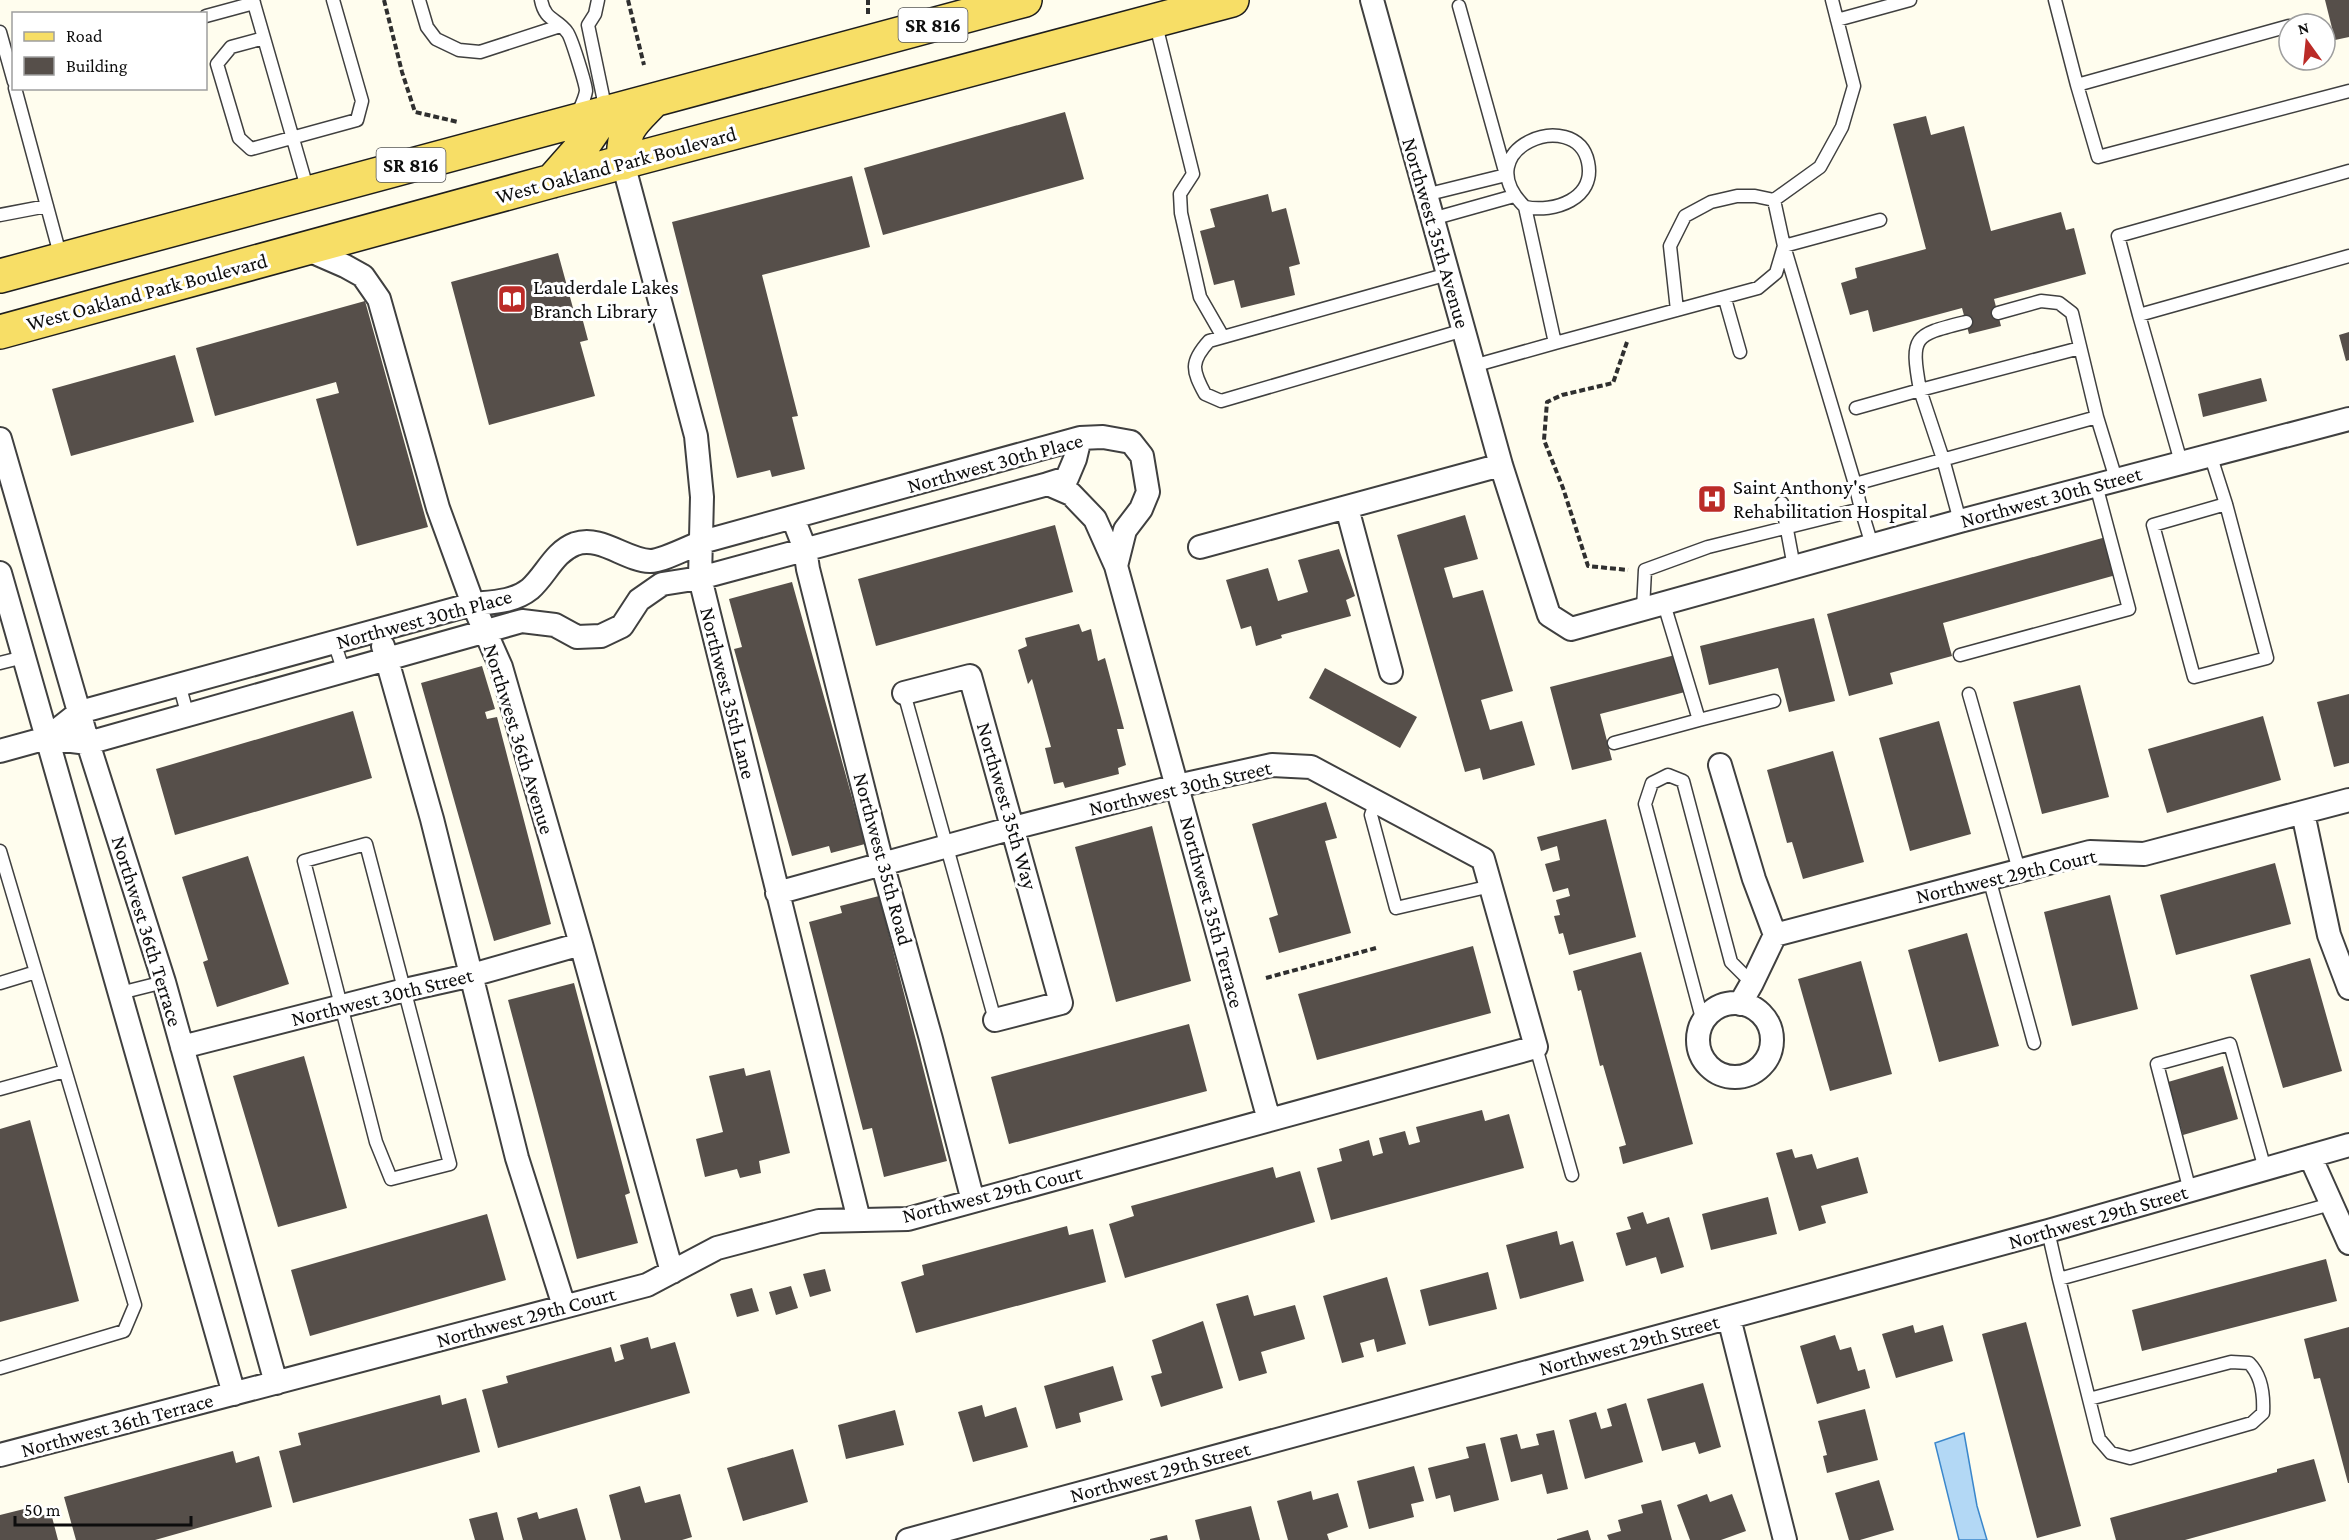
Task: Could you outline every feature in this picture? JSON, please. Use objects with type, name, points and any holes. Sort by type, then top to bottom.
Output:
[{"type":"main road","name":"SR 816","points":[[0,276],[1025,0]]},
{"type":"main road","name":"West Oakland Park Boulevard","points":[[0,332],[622,163],[1163,11],[1233,0]]},
{"type":"main road","points":[[622,163],[624,137],[631,124],[654,100]]},
{"type":"main road","points":[[552,181],[582,147],[606,112]]},
{"type":"street","name":"Northwest 35th Avenue","points":[[1372,0],[1501,465],[1549,615]]},
{"type":"street","name":"Northwest 35th Lane","points":[[622,163],[696,436],[702,496],[700,578],[859,1220]]},
{"type":"street","name":"Northwest 36th Avenue","points":[[306,249],[363,276],[379,299],[438,508],[473,604],[501,667],[672,1272]]},
{"type":"street","name":"Northwest 30th Street","points":[[1549,615],[1571,629],[1960,521],[2349,419]]},
{"type":"street","name":"Northwest 30th Place","points":[[47,738],[80,712],[473,604],[512,599],[530,589],[562,551],[577,543],[597,543],[633,558],[652,561],[702,542],[1080,438],[1103,437],[1131,442],[1142,456],[1148,492],[1141,509],[1125,530],[1116,566]]},
{"type":"street","points":[[1048,484],[1067,477],[1080,438]]},
{"type":"street","name":"Northwest 36th Terrace","points":[[0,439],[88,743],[164,982],[276,1383],[0,1455]]},
{"type":"street","points":[[1200,547],[1501,465]]},
{"type":"street","name":"Northwest 30th Place","points":[[47,738],[88,743],[522,621],[555,625],[578,638],[601,636],[622,626],[639,600],[662,584],[700,578],[1048,484],[1071,494],[1095,519],[1116,566]]},
{"type":"street","points":[[1347,508],[1391,672]]},
{"type":"street","name":"Northwest 35th Road","points":[[793,518],[805,549],[808,569],[882,863],[973,1201]]},
{"type":"street","name":"Northwest 35th Terrace","points":[[1116,566],[1269,1120]]},
{"type":"street","name":"Northwest 36th Terrace","points":[[0,573],[234,1394]]},
{"type":"street","points":[[378,630],[432,819],[517,1158],[564,1306]]},
{"type":"street","name":"Northwest 35th Way","points":[[904,693],[970,676],[1013,828],[1061,1004],[995,1020]]},
{"type":"street","points":[[0,751],[47,738]]},
{"type":"street","name":"Northwest 30th Street","points":[[777,893],[882,863],[1177,786],[1272,765],[1311,767],[1483,859],[1536,1047]]},
{"type":"street","points":[[1720,765],[1754,879],[1775,935],[1740,1004]]},
{"type":"street","name":"Northwest 29th Court","points":[[1775,935],[2090,852],[2144,854],[2349,800]]},
{"type":"street","points":[[2303,813],[2329,935],[2349,988]]},
{"type":"street","name":"Northwest 30th Street","points":[[182,1047],[472,975],[581,944]]},
{"type":"street","points":[[1740,1004],[1754,1008],[1764,1017],[1771,1030],[1772,1045],[1768,1059],[1758,1070],[1745,1076],[1731,1077],[1717,1073],[1706,1064],[1699,1051],[1698,1036],[1703,1022],[1712,1011],[1725,1005],[1740,1004]]},
{"type":"street","name":"Northwest 29th Court","points":[[276,1383],[647,1285],[717,1248],[819,1221],[908,1219],[1536,1047]]},
{"type":"street","name":"Northwest 29th Street","points":[[908,1540],[948,1535],[1729,1318],[2048,1232],[2349,1145]]},
{"type":"street","points":[[2310,1156],[2349,1243]]},
{"type":"street","points":[[1729,1318],[1785,1540]]},
{"type":"lane","points":[[264,38],[231,47],[217,64],[239,138],[251,149],[357,120],[362,101],[333,0]]},
{"type":"lane","points":[[419,0],[427,27],[436,39],[459,50],[480,52],[560,26]]},
{"type":"lane","points":[[542,0],[543,8],[550,20],[568,32],[586,90],[575,121]]},
{"type":"lane","points":[[598,0],[595,14],[588,25],[606,112]]},
{"type":"lane","points":[[1677,310],[1670,246],[1685,216],[1711,202],[1737,196],[1755,196],[1774,200],[1820,167],[1842,127],[1854,86],[1832,0]]},
{"type":"lane","points":[[1838,20],[1910,0]]},
{"type":"lane","points":[[2055,0],[2098,157],[2349,91]]},
{"type":"lane","points":[[207,16],[254,1],[309,192]]},
{"type":"lane","points":[[1460,6],[1506,175],[1514,196],[1525,207],[1555,343]]},
{"type":"lane","points":[[1163,11],[1193,174],[1180,194],[1181,213],[1200,297],[1223,337]]},
{"type":"lane","points":[[2077,85],[2277,29]]},
{"type":"lane","points":[[0,32],[9,73]]},
{"type":"lane","points":[[16,90],[61,260]]},
{"type":"lane","points":[[1506,175],[1514,151],[1530,141],[1550,135],[1567,137],[1580,146],[1588,161],[1588,180],[1577,196],[1560,207],[1540,210],[1525,207]]},
{"type":"lane","points":[[2181,462],[2118,236],[2349,171]]},
{"type":"lane","points":[[1425,195],[1506,175]]},
{"type":"lane","points":[[1432,219],[1514,196]]},
{"type":"lane","points":[[1774,200],[1784,246],[1872,545]]},
{"type":"lane","points":[[0,215],[47,206]]},
{"type":"lane","points":[[1784,246],[1880,220]]},
{"type":"lane","points":[[1473,366],[1758,288],[1776,273],[1784,246]]},
{"type":"lane","points":[[2139,315],[2349,256]]},
{"type":"lane","points":[[1448,274],[1209,341],[1196,355],[1195,375],[1205,394],[1221,401],[1464,330]]},
{"type":"lane","points":[[1725,298],[1740,352]]},
{"type":"lane","points":[[1960,655],[2129,609],[2106,482],[2097,417],[2072,313],[2059,303],[2041,301],[1998,313]]},
{"type":"lane","points":[[1960,521],[1943,459],[1920,390],[1914,359],[1917,343],[1929,331],[1966,322]]},
{"type":"lane","points":[[1856,408],[2080,348]]},
{"type":"lane","points":[[1855,484],[2097,417]]},
{"type":"lane","points":[[2210,454],[2226,504],[2267,658],[2194,677],[2153,525],[2226,504]]},
{"type":"lane","points":[[1782,503],[1794,567]]},
{"type":"lane","points":[[1699,720],[1654,606],[1645,570],[1708,547],[1861,509]]},
{"type":"lane","points":[[334,642],[344,672]]},
{"type":"lane","points":[[0,663],[24,657]]},
{"type":"lane","points":[[179,684],[188,716]]},
{"type":"lane","points":[[904,693],[995,1020]]},
{"type":"lane","points":[[1969,694],[2019,870]]},
{"type":"lane","points":[[1614,743],[1774,701]]},
{"type":"lane","points":[[1703,1022],[1645,804],[1652,783],[1668,775],[1683,781],[1731,962],[1752,983]]},
{"type":"lane","points":[[1376,801],[1371,815],[1396,908],[1491,886]]},
{"type":"lane","points":[[366,844],[405,990],[450,1164],[391,1179],[376,1142],[304,861],[366,844]]},
{"type":"lane","points":[[0,851],[135,1305],[124,1331],[0,1368]]},
{"type":"lane","points":[[1989,878],[2034,1043]]},
{"type":"lane","points":[[0,983],[36,972]]},
{"type":"lane","points":[[120,993],[164,982]]},
{"type":"lane","points":[[2190,1191],[2157,1064],[2230,1044],[2265,1169]]},
{"type":"lane","points":[[1536,1047],[1572,1175]]},
{"type":"lane","points":[[0,1089],[65,1071]]},
{"type":"lane","points":[[2059,1279],[2331,1204]]},
{"type":"lane","points":[[2048,1232],[2059,1279],[2089,1399],[2099,1439],[2111,1453],[2130,1458],[2252,1423],[2263,1413],[2264,1397],[2257,1371],[2249,1363],[2231,1362],[2089,1399]]},
{"type":"path","points":[[384,0],[402,72],[415,111],[459,123]]},
{"type":"path","points":[[628,0],[644,65]]},
{"type":"path","points":[[868,0],[868,16]]},
{"type":"path","points":[[1628,342],[1613,382],[1562,395],[1546,402],[1544,440],[1563,488],[1588,566],[1636,571]]},
{"type":"path","points":[[1266,978],[1376,948]]},
{"type":"water","points":[[1964,1433],[1977,1506],[1987,1540],[1959,1540],[1935,1443]]},
{"type":"building","points":[[2325,0],[2349,0],[2349,37],[2337,40],[2337,12],[2328,12]]},
{"type":"building","points":[[1065,112],[1084,179],[883,235],[864,168]]},
{"type":"building","points":[[1926,116],[1931,135],[1964,126],[1991,231],[2061,212],[2066,230],[2074,228],[2086,274],[1994,299],[2001,326],[1969,334],[1962,308],[1873,332],[1868,310],[1850,315],[1841,283],[1857,278],[1855,268],[1926,249],[1893,124]]},
{"type":"building","points":[[852,176],[870,247],[762,275],[798,416],[792,417],[805,469],[772,477],[770,470],[737,478],[672,222]]},
{"type":"building","points":[[1268,194],[1272,212],[1286,208],[1300,264],[1289,267],[1295,295],[1241,308],[1234,280],[1214,285],[1200,231],[1215,227],[1210,209]]},
{"type":"building","points":[[558,253],[573,308],[579,306],[588,340],[580,342],[595,396],[489,425],[451,282]]},
{"type":"building","points":[[365,301],[428,527],[357,546],[316,399],[339,393],[336,382],[215,416],[196,348]]},
{"type":"building","points":[[2349,332],[2349,360],[2346,361],[2339,335]]},
{"type":"building","points":[[175,355],[194,422],[71,456],[52,389]]},
{"type":"building","points":[[2261,378],[2267,401],[2203,417],[2198,394]]},
{"type":"building","points":[[1465,515],[1478,559],[1444,568],[1453,598],[1483,590],[1513,691],[1481,700],[1490,730],[1522,721],[1535,765],[1483,780],[1480,768],[1465,772],[1397,535]]},
{"type":"building","points":[[1055,525],[1073,592],[876,646],[858,579]]},
{"type":"building","points":[[2106,537],[2116,575],[1943,623],[1952,656],[1890,673],[1893,684],[1849,696],[1827,614]]},
{"type":"building","points":[[1339,549],[1355,596],[1346,600],[1351,616],[1281,635],[1282,638],[1256,646],[1251,626],[1241,629],[1226,580],[1268,568],[1278,601],[1308,592],[1298,560]]},
{"type":"building","points":[[792,582],[865,844],[831,853],[829,846],[792,856],[734,649],[742,647],[729,599]]},
{"type":"building","points":[[1814,618],[1835,701],[1789,712],[1778,668],[1709,685],[1700,646]]},
{"type":"building","points":[[1079,624],[1082,632],[1091,629],[1098,661],[1105,658],[1124,729],[1117,729],[1126,765],[1118,768],[1119,774],[1065,788],[1063,782],[1054,784],[1045,748],[1051,747],[1032,679],[1028,684],[1018,650],[1027,646],[1025,638]]},
{"type":"building","points":[[1675,655],[1685,692],[1600,714],[1612,760],[1572,770],[1550,687]]},
{"type":"building","points":[[482,666],[495,709],[485,712],[487,719],[497,717],[551,924],[494,941],[421,683]]},
{"type":"building","points":[[1325,668],[1417,717],[1400,748],[1309,698]]},
{"type":"building","points":[[2080,685],[2109,797],[2042,814],[2013,702]]},
{"type":"building","points":[[2349,694],[2349,763],[2334,767],[2317,702]]},
{"type":"building","points":[[353,711],[372,778],[175,835],[156,769]]},
{"type":"building","points":[[2263,716],[2281,780],[2167,813],[2148,749]]},
{"type":"building","points":[[1939,721],[1971,834],[1910,851],[1879,738]]},
{"type":"building","points":[[1833,751],[1864,862],[1803,879],[1792,842],[1787,843],[1767,770]]},
{"type":"building","points":[[1326,802],[1337,838],[1325,841],[1351,933],[1279,953],[1269,918],[1278,915],[1252,824]]},
{"type":"building","points":[[1606,819],[1636,937],[1569,955],[1563,933],[1559,934],[1554,916],[1560,915],[1556,900],[1570,896],[1568,888],[1553,892],[1545,864],[1560,860],[1557,846],[1541,851],[1537,837]]},
{"type":"building","points":[[1152,826],[1191,981],[1116,1002],[1075,847]]},
{"type":"building","points":[[248,856],[289,984],[217,1007],[203,962],[208,960],[182,877]]},
{"type":"building","points":[[2275,863],[2291,924],[2176,955],[2160,895]]},
{"type":"building","points":[[2110,895],[2138,1009],[2072,1026],[2044,912]]},
{"type":"building","points":[[879,896],[947,1161],[884,1177],[872,1128],[863,1130],[809,922],[842,913],[840,906]]},
{"type":"building","points":[[1967,933],[1999,1046],[1939,1062],[1908,950]]},
{"type":"building","points":[[1473,946],[1491,1013],[1317,1060],[1298,994]]},
{"type":"building","points":[[1641,952],[1693,1144],[1623,1164],[1619,1147],[1626,1145],[1603,1065],[1600,1066],[1581,990],[1578,991],[1573,971]]},
{"type":"building","points":[[2310,958],[2342,1071],[2283,1088],[2250,975]]},
{"type":"building","points":[[1861,961],[1892,1074],[1830,1091],[1798,979]]},
{"type":"building","points":[[574,983],[630,1193],[625,1195],[638,1243],[577,1259],[508,1000]]},
{"type":"building","points":[[1189,1024],[1207,1091],[1009,1144],[991,1077]]},
{"type":"building","points":[[304,1056],[347,1208],[278,1227],[233,1076]]},
{"type":"building","points":[[2223,1066],[2238,1119],[2183,1135],[2168,1082]]},
{"type":"building","points":[[744,1068],[746,1076],[770,1070],[790,1153],[759,1161],[761,1173],[740,1178],[737,1169],[705,1177],[696,1139],[723,1132],[709,1076]]},
{"type":"building","points":[[1482,1110],[1485,1121],[1509,1114],[1524,1168],[1331,1220],[1317,1168],[1342,1161],[1339,1149],[1369,1140],[1373,1156],[1383,1153],[1379,1138],[1405,1131],[1409,1145],[1420,1142],[1416,1127]]},
{"type":"building","points":[[30,1120],[79,1301],[0,1322],[0,1129]]},
{"type":"building","points":[[1792,1149],[1795,1158],[1812,1154],[1817,1169],[1858,1157],[1868,1193],[1821,1206],[1826,1223],[1799,1231],[1776,1153]]},
{"type":"building","points":[[1273,1167],[1276,1178],[1300,1171],[1315,1222],[1125,1278],[1109,1224],[1134,1216],[1131,1206]]},
{"type":"building","points":[[1768,1197],[1777,1234],[1711,1250],[1702,1214]]},
{"type":"building","points":[[1643,1212],[1647,1224],[1669,1217],[1684,1267],[1661,1274],[1656,1257],[1626,1266],[1616,1233],[1631,1229],[1627,1217]]},
{"type":"building","points":[[487,1214],[506,1280],[310,1336],[291,1270]]},
{"type":"building","points":[[1067,1226],[1069,1235],[1093,1229],[1106,1282],[916,1333],[901,1282],[924,1275],[922,1265]]},
{"type":"building","points":[[1557,1231],[1560,1245],[1573,1241],[1584,1281],[1520,1299],[1506,1245]]},
{"type":"building","points":[[2326,1259],[2337,1301],[2142,1351],[2132,1310]]},
{"type":"building","points":[[825,1269],[831,1291],[810,1297],[803,1274]]},
{"type":"building","points":[[1488,1272],[1497,1309],[1429,1326],[1420,1290]]},
{"type":"building","points":[[1387,1277],[1406,1344],[1377,1352],[1374,1339],[1360,1343],[1364,1357],[1342,1363],[1323,1296]]},
{"type":"building","points":[[791,1286],[798,1308],[776,1315],[769,1292]]},
{"type":"building","points":[[752,1288],[759,1311],[737,1317],[730,1294]]},
{"type":"building","points":[[1248,1295],[1254,1316],[1295,1305],[1305,1339],[1261,1352],[1267,1373],[1239,1381],[1216,1304]]},
{"type":"building","points":[[1203,1321],[1223,1388],[1161,1407],[1151,1376],[1162,1373],[1152,1340]]},
{"type":"building","points":[[2026,1322],[2081,1526],[2037,1538],[1982,1334]]},
{"type":"building","points":[[1913,1325],[1915,1333],[1943,1325],[1953,1361],[1896,1378],[1882,1334]]},
{"type":"building","points":[[2349,1327],[2348,1483],[2320,1378],[2314,1379],[2304,1339]]},
{"type":"building","points":[[1835,1335],[1840,1350],[1851,1347],[1858,1371],[1865,1369],[1870,1388],[1817,1404],[1800,1346]]},
{"type":"building","points":[[648,1337],[651,1349],[675,1342],[690,1393],[498,1448],[482,1390],[508,1383],[506,1376],[611,1347],[615,1362],[624,1359],[620,1345]]},
{"type":"building","points":[[1113,1366],[1123,1400],[1079,1413],[1081,1422],[1056,1429],[1044,1386]]},
{"type":"building","points":[[1703,1383],[1721,1447],[1699,1454],[1695,1442],[1662,1451],[1647,1399]]},
{"type":"building","points":[[440,1395],[442,1405],[466,1398],[480,1452],[293,1503],[279,1451],[301,1445],[298,1433]]},
{"type":"building","points":[[1626,1403],[1643,1462],[1585,1479],[1569,1420],[1596,1412],[1601,1429],[1612,1426],[1607,1409]]},
{"type":"building","points":[[982,1405],[985,1417],[1016,1407],[1028,1447],[973,1462],[958,1412]]},
{"type":"building","points":[[1865,1409],[1878,1460],[1827,1473],[1823,1456],[1827,1455],[1818,1421]]},
{"type":"building","points":[[895,1410],[904,1445],[846,1459],[838,1425]]},
{"type":"building","points":[[1554,1430],[1568,1489],[1547,1494],[1542,1474],[1511,1482],[1500,1438],[1517,1434],[1521,1449],[1539,1445],[1536,1434]]},
{"type":"building","points":[[1485,1443],[1499,1500],[1454,1512],[1450,1495],[1436,1499],[1428,1468],[1469,1458],[1466,1447]]},
{"type":"building","points":[[793,1449],[808,1502],[743,1521],[727,1468]]},
{"type":"building","points":[[233,1451],[236,1463],[259,1456],[272,1507],[155,1540],[76,1540],[64,1497]]},
{"type":"building","points":[[2314,1459],[2326,1501],[2185,1540],[2116,1540],[2110,1518],[2277,1472],[2277,1469]]},
{"type":"building","points":[[1414,1466],[1424,1501],[1411,1504],[1414,1517],[1369,1529],[1357,1481]]},
{"type":"building","points":[[1879,1480],[1894,1530],[1860,1540],[1849,1540],[1835,1493]]},
{"type":"building","points":[[640,1486],[645,1503],[680,1494],[692,1537],[682,1540],[621,1540],[609,1495]]},
{"type":"building","points":[[1311,1491],[1313,1500],[1338,1493],[1348,1527],[1327,1534],[1329,1540],[1288,1540],[1277,1501]]},
{"type":"building","points":[[1707,1494],[1710,1502],[1732,1494],[1746,1531],[1721,1540],[1690,1540],[1677,1505]]},
{"type":"building","points":[[1661,1500],[1672,1540],[1609,1540],[1607,1535],[1621,1531],[1618,1520],[1643,1513],[1641,1505]]},
{"type":"building","points":[[1251,1506],[1260,1540],[1200,1540],[1195,1520]]},
{"type":"building","points":[[577,1508],[586,1540],[523,1540],[517,1518],[537,1512],[539,1519]]},
{"type":"building","points":[[24,1509],[27,1519],[51,1513],[58,1540],[0,1540],[0,1515]]},
{"type":"building","points":[[497,1512],[504,1540],[475,1540],[469,1519]]},
{"type":"building","points":[[1588,1530],[1591,1540],[1557,1540],[1557,1539]]},
{"type":"building","points":[[1167,1535],[1168,1540],[1150,1540],[1150,1539]]},
{"type":"place","name":"Lauderdale Lakes Branch Library","points":[[512,299]]},
{"type":"place","name":"Saint Anthony's Rehabilitation Hospital","points":[[1712,499]]}]
